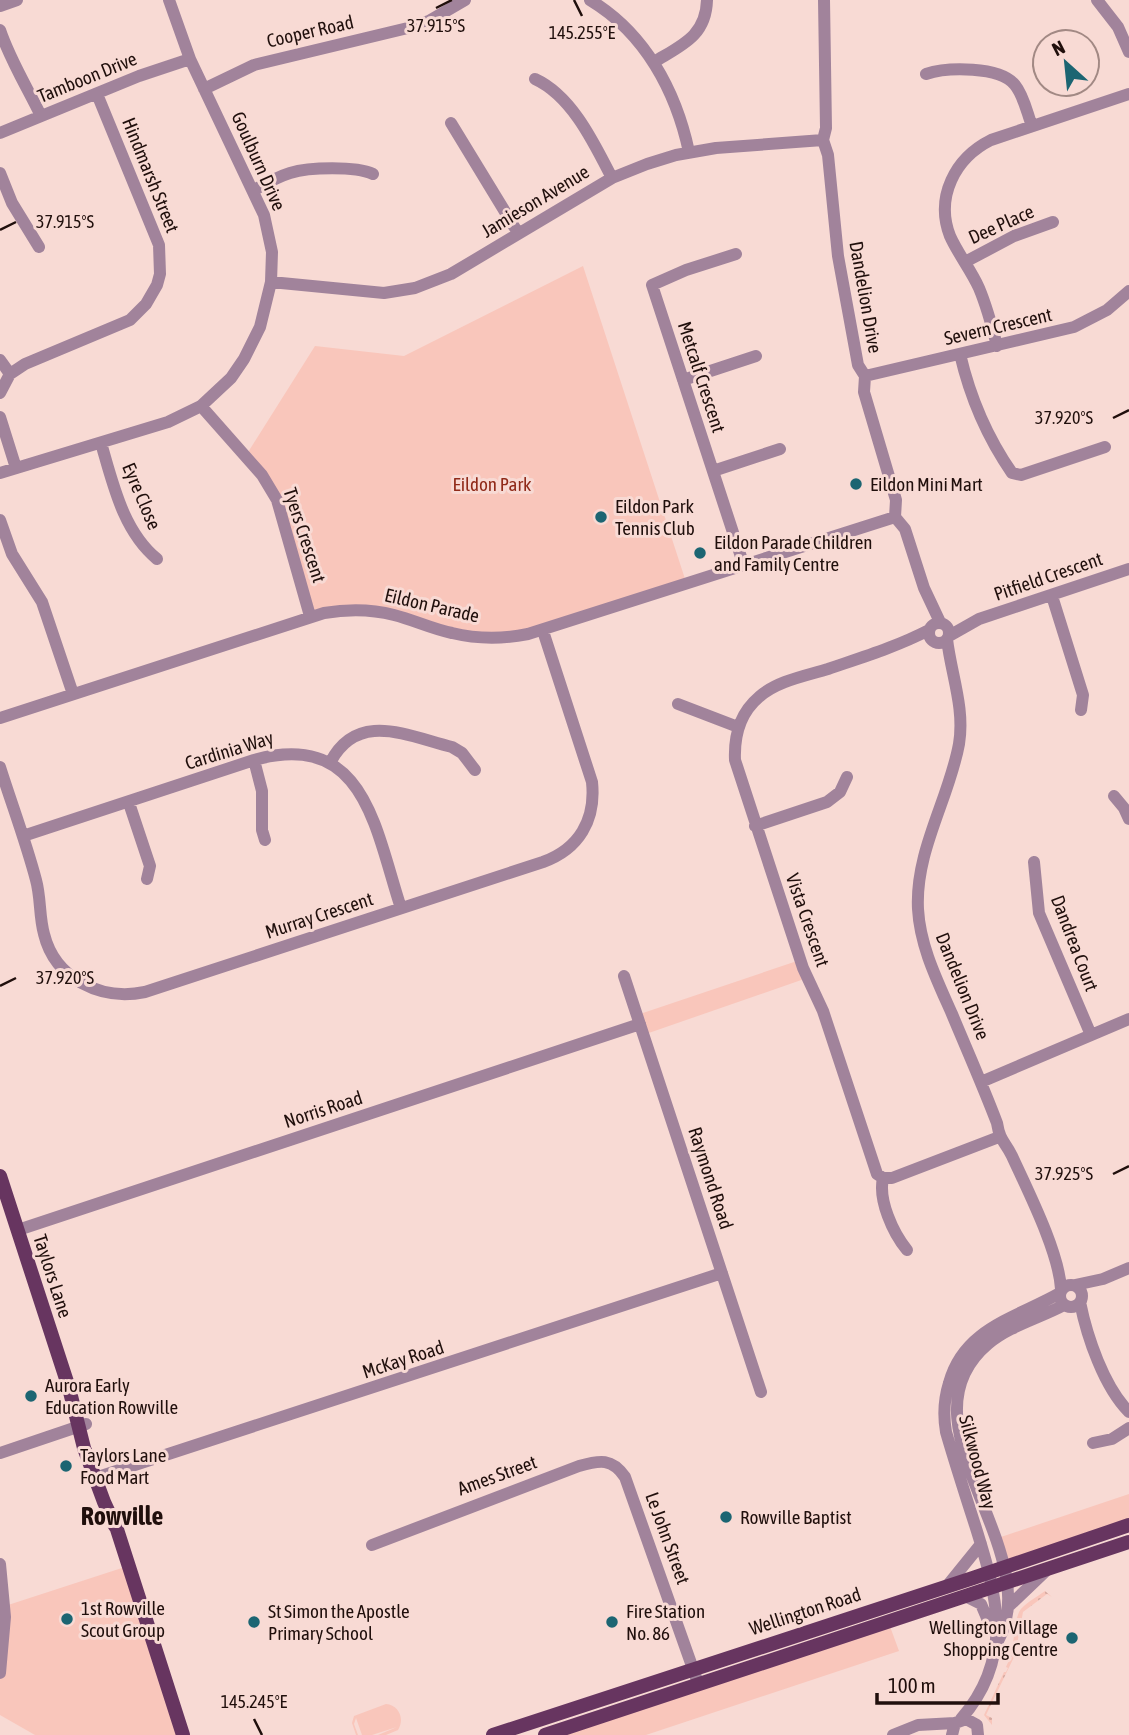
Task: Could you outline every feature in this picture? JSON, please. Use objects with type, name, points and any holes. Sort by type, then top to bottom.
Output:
[{"type":"main road","name":"Taylors Lane","points":[[0,1176],[183,1735]]},
{"type":"main road","name":"Wellington Road","points":[[493,1735],[1129,1525]]},
{"type":"main road","name":"Wellington Road","points":[[545,1735],[1129,1542]]},
{"type":"street","points":[[0,6],[17,0]]},
{"type":"street","name":"Goulburn Drive","points":[[0,474],[168,422],[201,407],[231,378],[260,327],[271,282],[272,252],[268,230],[254,190],[190,59],[169,0]]},
{"type":"street","name":"Cooper Road","points":[[204,89],[254,65],[412,27],[465,0]]},
{"type":"street","points":[[590,0],[626,30],[654,62],[678,111],[689,152]]},
{"type":"street","points":[[654,62],[696,34],[704,22],[707,0]]},
{"type":"street","name":"Dandelion Drive","points":[[824,0],[826,128],[823,140],[828,155],[831,198],[846,305],[858,365],[865,376],[864,393],[896,500],[895,517],[905,529],[959,703],[960,734],[954,761],[921,870],[918,911],[921,935],[997,1123],[999,1137],[1013,1157],[1070,1296],[1112,1389],[1129,1412]]},
{"type":"street","points":[[1097,0],[1118,27],[1129,52]]},
{"type":"street","points":[[0,30],[10,59],[24,80],[41,116]]},
{"type":"street","name":"Tamboon Drive","points":[[0,133],[190,59]]},
{"type":"street","points":[[926,74],[943,69],[1003,75],[1019,90],[1032,126]]},
{"type":"street","points":[[535,79],[553,89],[576,117],[612,178]]},
{"type":"street","name":"Hindmarsh Street","points":[[10,374],[41,356],[130,320],[146,304],[157,285],[160,274],[159,245],[97,93]]},
{"type":"street","points":[[998,346],[983,299],[950,235],[945,214],[948,189],[956,172],[965,158],[979,146],[1129,93]]},
{"type":"street","points":[[451,123],[518,233]]},
{"type":"street","name":"Jamieson Avenue","points":[[271,282],[384,293],[400,291],[451,274],[612,178],[647,164],[689,152],[716,148],[823,140]]},
{"type":"street","points":[[254,190],[294,172],[349,169],[373,174]]},
{"type":"street","points":[[0,173],[12,203],[39,247]]},
{"type":"street","name":"Dee Place","points":[[965,262],[1014,236],[1053,222]]},
{"type":"street","name":"Metcalf Crescent","points":[[736,254],[698,265],[651,284],[744,566]]},
{"type":"street","name":"Severn Crescent","points":[[865,376],[1074,327],[1097,317],[1128,294]]},
{"type":"street","points":[[960,354],[968,387],[984,426],[1016,475]]},
{"type":"street","points":[[683,380],[755,356]]},
{"type":"street","points":[[0,360],[10,374],[0,393]]},
{"type":"street","name":"Tyers Crescent","points":[[201,407],[262,475],[277,500],[310,616]]},
{"type":"street","points":[[0,417],[16,468]]},
{"type":"street","name":"Eyre Close","points":[[101,443],[116,495],[129,523],[145,549],[157,559]]},
{"type":"street","points":[[1016,475],[1105,447]]},
{"type":"street","points":[[713,471],[780,449]]},
{"type":"street","points":[[1012,489],[1016,475]]},
{"type":"street","name":"Eildon Parade","points":[[0,718],[310,616],[337,611],[397,615],[453,634],[473,637],[513,637],[543,631],[895,517]]},
{"type":"street","points":[[0,520],[12,554],[42,602],[73,694]]},
{"type":"street","name":"Pitfield Crescent","points":[[939,632],[1129,569]]},
{"type":"street","points":[[1052,596],[1083,695],[1081,710]]},
{"type":"street","name":"Murray Crescent","points":[[0,767],[38,889],[43,930],[50,951],[63,969],[81,984],[118,995],[145,992],[555,858],[574,844],[586,829],[593,808],[592,782],[543,631]]},
{"type":"street","points":[[678,704],[738,727],[748,708],[769,690],[939,632]]},
{"type":"street","name":"Vista Crescent","points":[[738,727],[735,760],[755,826],[803,968],[823,1012],[875,1171],[883,1178]]},
{"type":"street","points":[[330,763],[344,742],[356,734],[379,730],[452,747],[462,753],[475,770]]},
{"type":"street","name":"Cardinia Way","points":[[23,836],[254,760],[287,753],[308,755],[330,763],[346,775],[365,799],[401,908]]},
{"type":"street","points":[[254,760],[262,791],[262,830],[265,840]]},
{"type":"street","points":[[755,826],[827,802],[840,792],[847,777]]},
{"type":"street","points":[[1114,796],[1129,819]]},
{"type":"street","points":[[129,803],[150,866],[147,879]]},
{"type":"street","name":"Dandrea Court","points":[[1034,862],[1039,913],[1091,1035]]},
{"type":"street","name":"Raymond Road","points":[[624,975],[761,1392]]},
{"type":"street","points":[[981,1082],[1129,1019]]},
{"type":"street","name":"Norris Road","points":[[18,1230],[639,1024]]},
{"type":"street","points":[[907,1250],[896,1237],[892,1226],[880,1189],[883,1178],[892,1178],[999,1137]]},
{"type":"street","points":[[1070,1296],[1129,1268]]},
{"type":"street","name":"McKay Road","points":[[99,1477],[722,1273]]},
{"type":"street","name":"Silkwood Way","points":[[997,1569],[961,1459],[956,1403],[962,1380],[974,1349],[999,1322],[1070,1296]]},
{"type":"street","points":[[0,1453],[82,1426]]},
{"type":"street","points":[[1093,1443],[1112,1439],[1129,1428]]},
{"type":"street","name":"Ames Street","points":[[372,1545],[470,1506],[596,1461],[615,1465],[628,1485]]},
{"type":"street","name":"Le John Street","points":[[628,1485],[698,1683]]},
{"type":"street","name":"Silkwood Way","points":[[980,1517],[981,1544],[997,1569]]},
{"type":"street","points":[[947,1586],[981,1544]]},
{"type":"street","points":[[0,1569],[5,1622],[0,1673]]},
{"type":"street","points":[[996,1644],[1006,1626],[1009,1606],[997,1569]]},
{"type":"street","points":[[1009,1606],[1048,1569]]},
{"type":"street","points":[[955,1728],[972,1706],[987,1676],[996,1644],[1000,1584]]},
{"type":"street","points":[[965,1596],[981,1604],[991,1623],[996,1644]]},
{"type":"street","points":[[972,1706],[978,1730]]},
{"type":"street","points":[[892,1735],[918,1725],[955,1728],[970,1719],[978,1730]]},
{"type":"green space","name":"Eildon Park","points":[[583,266],[687,585],[501,638],[397,615],[310,616],[284,521],[245,457],[315,346],[404,356]]},
{"type":"green space","points":[[800,960],[807,978],[643,1035],[637,1015]]},
{"type":"green space","points":[[1129,1494],[1129,1525],[1003,1567],[995,1539]]},
{"type":"green space","points":[[128,1566],[183,1735],[35,1735],[0,1715],[5,1606]]},
{"type":"green space","points":[[1045,1591],[1052,1597],[1047,1594],[1023,1612],[1015,1655],[986,1715],[992,1718],[992,1725],[984,1715],[1008,1668],[1006,1667],[1019,1612]]},
{"type":"green space","points":[[888,1621],[899,1651],[646,1735],[544,1735]]},
{"type":"green space","points":[[386,1704],[399,1713],[401,1721],[398,1730],[386,1735],[378,1735],[397,1727],[372,1735],[362,1735],[356,1718],[356,1735],[352,1723],[354,1716]]},
{"type":"place","name":"Eildon Mini Mart","points":[[856,484]]},
{"type":"place","name":"Eildon Park Tennis Club","points":[[601,517]]},
{"type":"place","name":"Eildon Parade Children and Family Centre","points":[[700,553]]},
{"type":"place","name":"Aurora Early Education Rowville","points":[[31,1396]]},
{"type":"place","name":"Taylors Lane Food Mart","points":[[66,1466]]},
{"type":"place","name":"Rowville Baptist","points":[[726,1517]]},
{"type":"place","name":"1st Rowville Scout Group","points":[[67,1619]]},
{"type":"place","name":"St Simon the Apostle Primary School","points":[[254,1622]]},
{"type":"place","name":"Fire Station No. 86","points":[[612,1622]]},
{"type":"place","name":"Wellington Village Shopping Centre","points":[[1072,1638]]},
{"type":"district","name":"Rowville","points":[[122,1516]]}]
